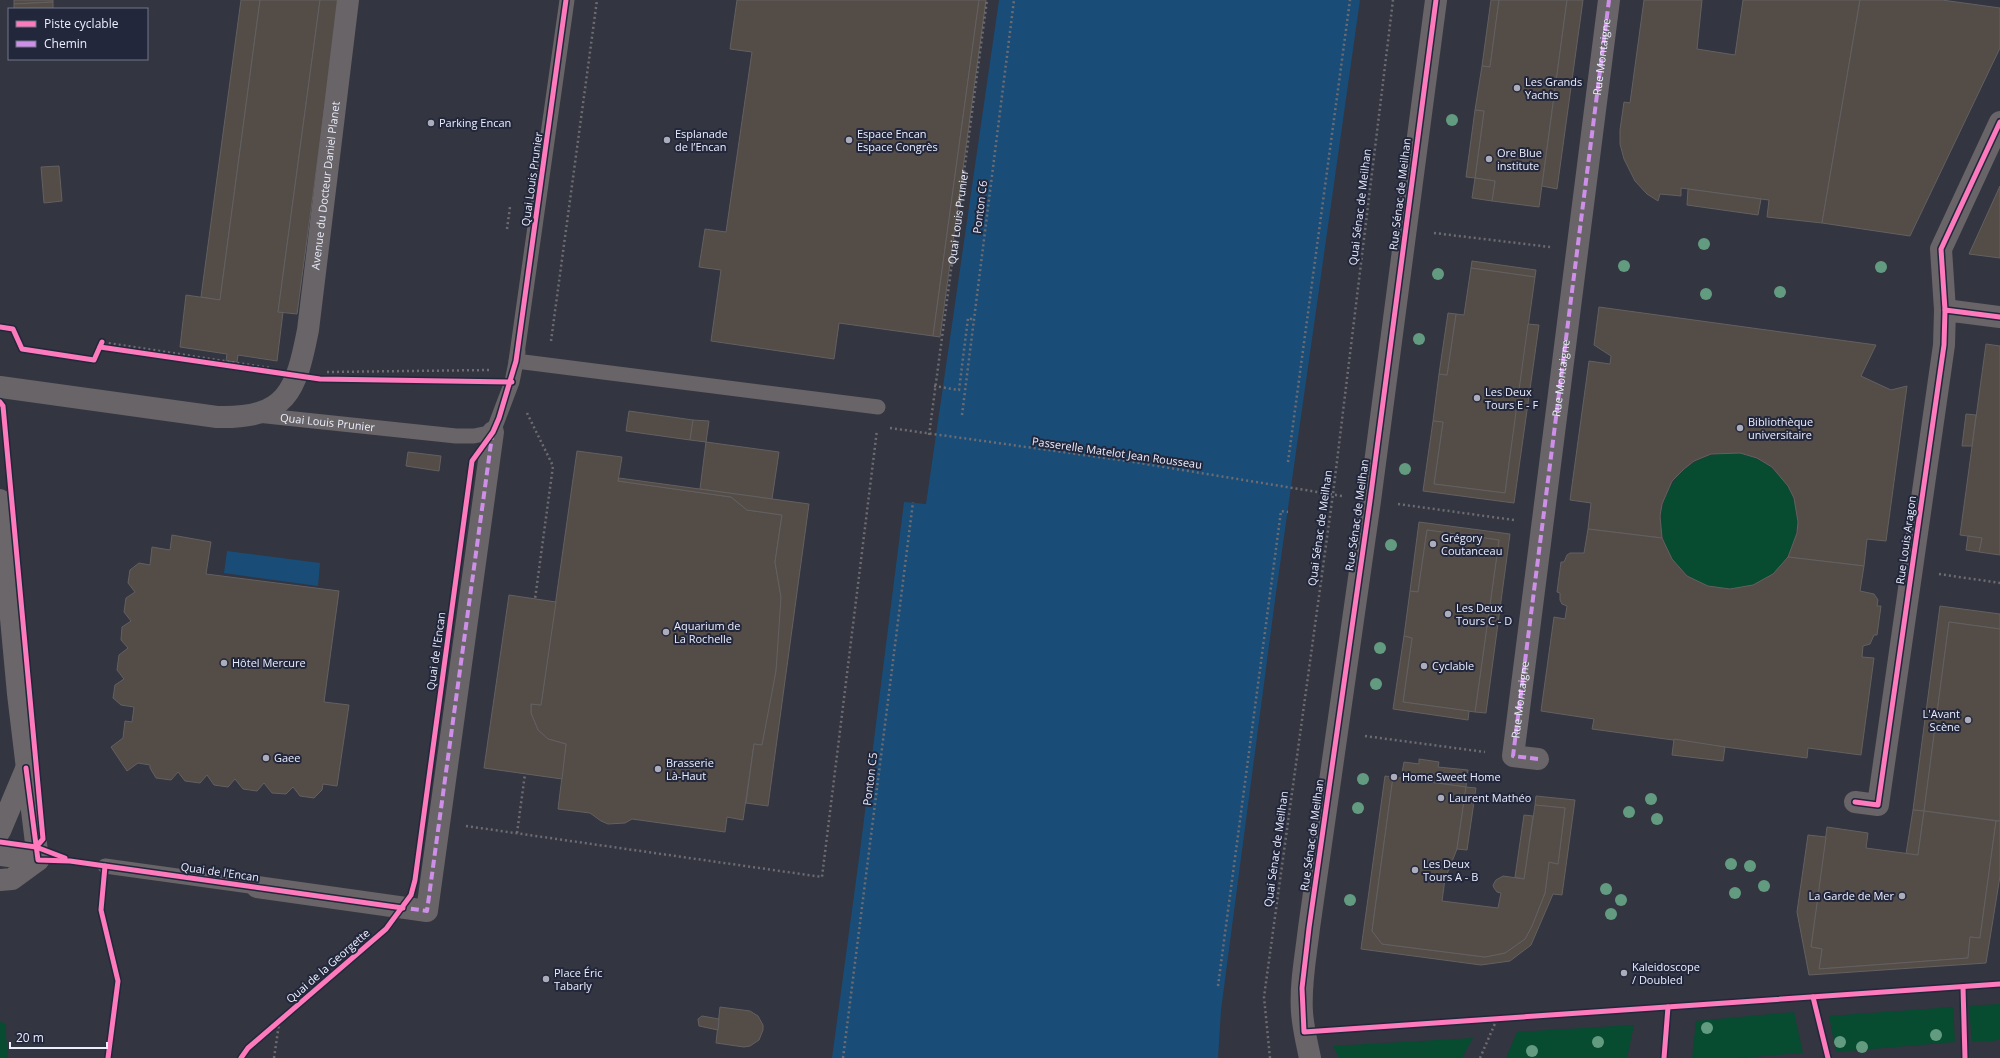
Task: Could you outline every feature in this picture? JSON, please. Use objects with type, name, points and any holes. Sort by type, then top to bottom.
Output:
[{"type":"main road","points":[[0,500],[26,768],[37,853]]},
{"type":"main road","points":[[0,831],[26,768]]},
{"type":"main road","points":[[0,856],[37,853]]},
{"type":"main road","points":[[0,880],[12,879],[37,853]]},
{"type":"street","name":"Avenue du Docteur Daniel Planet","points":[[0,387],[217,417],[237,418],[255,415],[281,402],[290,392],[298,374],[308,330],[348,0]]},
{"type":"street","name":"Rue Sénac de Meilhan","points":[[1310,1058],[1304,1032],[1302,988],[1336,732],[1370,500],[1436,0]]},
{"type":"street","name":"Rue Montaigne","points":[[1513,756],[1609,0]]},
{"type":"street","name":"Rue Louis Aragon","points":[[1855,802],[1878,805],[1944,345],[1945,310],[1941,249],[2000,122]]},
{"type":"street","points":[[1945,310],[2000,317]]},
{"type":"street","name":"Quai de l'Encan","points":[[257,887],[427,911],[493,432]]},
{"type":"street","points":[[1513,756],[1538,759]]},
{"type":"lane","name":"Quai Louis Prunier","points":[[255,415],[456,436],[474,436],[493,432],[512,382],[516,362],[566,0]]},
{"type":"lane","points":[[516,362],[878,407]]},
{"type":"lane","name":"Quai de l'Encan","points":[[105,866],[257,887]]},
{"type":"path","points":[[548,365],[597,0]]},
{"type":"path","points":[[1288,462],[1350,0]]},
{"type":"path","points":[[1406,229],[1577,250]]},
{"type":"path","points":[[934,386],[959,390],[968,318],[974,320]]},
{"type":"path","points":[[19,342],[22,349],[94,360],[101,342],[298,374]]},
{"type":"path","points":[[100,347],[298,374],[495,371]]},
{"type":"path","points":[[512,382],[553,466],[535,598]]},
{"type":"path","points":[[439,823],[822,877],[878,426]]},
{"type":"path","points":[[1218,986],[1281,511],[1288,512]]},
{"type":"path","points":[[1912,570],[2000,583]]},
{"type":"path","points":[[1336,732],[1513,756]]},
{"type":"path","points":[[517,833],[525,774]]},
{"type":"path","points":[[37,853],[70,861]]},
{"type":"path","points":[[1304,1032],[2000,984]]},
{"type":"path","points":[[1962,987],[1965,1058]]},
{"type":"path","points":[[1813,997],[1828,1058]]},
{"type":"path","points":[[1664,1058],[1668,1008]]},
{"type":"path","points":[[1480,1058],[1497,1019]]},
{"type":"path","points":[[274,1058],[278,1024]]},
{"type":"green space","points":[[1722,453],[1736,453],[1755,458],[1767,464],[1782,478],[1792,495],[1796,508],[1796,534],[1792,547],[1786,559],[1772,574],[1767,578],[1749,586],[1736,589],[1722,589],[1703,584],[1691,578],[1676,564],[1672,559],[1664,541],[1661,528],[1661,514],[1666,495],[1672,483],[1686,468],[1691,464],[1709,456]]},
{"type":"green space","points":[[2000,1004],[2000,1039],[1991,1042],[1972,1042],[1969,1006]]},
{"type":"green space","points":[[1953,1007],[1955,1042],[1836,1052],[1829,1016]]},
{"type":"green space","points":[[1794,1012],[1803,1053],[1741,1058],[1692,1058],[1696,1021]]},
{"type":"green space","points":[[0,1022],[5,1023],[8,1058],[0,1058]]},
{"type":"green space","points":[[1634,1025],[1627,1058],[1506,1058],[1517,1032]]},
{"type":"green space","points":[[1473,1038],[1462,1058],[1339,1058],[1333,1046]]},
{"type":"water","points":[[999,0],[1360,0],[1275,600],[1221,1010],[1218,1058],[832,1058],[904,502],[926,504]]},
{"type":"water","points":[[227,551],[320,563],[318,586],[224,573]]},
{"type":"building","points":[[14,0],[53,0],[53,2],[14,4]]},
{"type":"building","points":[[241,0],[260,0],[220,300],[201,297]]},
{"type":"building","points":[[260,0],[320,0],[278,312],[283,312],[277,361],[238,355],[237,362],[226,361],[227,354],[180,347],[186,295],[220,300]]},
{"type":"building","points":[[320,0],[339,0],[297,314],[278,312]]},
{"type":"building","name":"Espace Encan Espace Congrès","points":[[737,0],[979,0],[933,336],[839,323],[834,359],[711,341],[721,270],[699,267],[705,229],[726,232],[752,52],[730,49]]},
{"type":"building","points":[[979,0],[986,0],[940,337],[933,336]]},
{"type":"building","points":[[1491,0],[1499,0],[1490,67],[1482,66]]},
{"type":"building","name":"Les Grands Yachts","points":[[1499,0],[1567,0],[1539,207],[1492,201],[1495,181],[1475,178],[1484,111],[1475,110],[1482,66],[1490,67]]},
{"type":"building","points":[[1567,0],[1583,0],[1557,189],[1542,186]]},
{"type":"building","points":[[1644,0],[1702,0],[1697,49],[1735,55],[1743,0],[1860,0],[1822,223],[1767,217],[1769,200],[1681,188],[1681,196],[1660,194],[1658,201],[1647,194],[1635,181],[1624,159],[1620,144],[1620,130],[1624,102],[1630,103]]},
{"type":"building","points":[[1860,0],[1942,0],[2000,8],[2000,48],[1910,236],[1822,223]]},
{"type":"building","points":[[53,2],[53,8],[14,8],[14,4]]},
{"type":"building","points":[[1475,110],[1484,111],[1475,178],[1466,177]]},
{"type":"building","points":[[59,166],[62,201],[44,203],[41,167]]},
{"type":"building","points":[[1475,178],[1495,181],[1492,201],[1472,198]]},
{"type":"building","points":[[2000,186],[2000,258],[1969,254]]},
{"type":"building","points":[[1688,189],[1761,199],[1758,215],[1687,205]]},
{"type":"building","points":[[1472,261],[1536,270],[1535,277],[1471,268]]},
{"type":"building","name":"Les Deux Tours E - F","points":[[1471,268],[1535,277],[1505,493],[1434,484],[1443,422],[1433,421],[1439,374],[1447,375],[1456,314],[1464,315]]},
{"type":"building","name":"Bibliothèque universitaire","points":[[1599,307],[1876,345],[1861,376],[1891,390],[1907,386],[1886,541],[1867,539],[1864,566],[1788,557],[1797,533],[1798,522],[1794,498],[1788,486],[1772,467],[1757,458],[1740,453],[1711,454],[1694,461],[1672,481],[1662,504],[1660,516],[1662,538],[1588,529],[1591,503],[1570,500],[1589,361],[1610,364],[1611,356],[1594,345]]},
{"type":"building","points":[[1448,313],[1456,314],[1447,375],[1439,374]]},
{"type":"building","points":[[1528,324],[1539,325],[1514,503],[1423,491],[1433,421],[1443,422],[1434,484],[1505,493]]},
{"type":"building","points":[[1986,344],[2000,346],[2000,555],[1979,552],[1982,538],[1960,535]]},
{"type":"building","points":[[629,411],[693,420],[690,440],[626,431]]},
{"type":"building","points":[[1966,414],[1976,415],[1972,446],[1962,446]]},
{"type":"building","points":[[693,420],[709,421],[706,442],[690,440]]},
{"type":"building","points":[[706,442],[779,452],[772,499],[700,489]]},
{"type":"building","name":"Aquarium de La Rochelle","points":[[577,451],[622,457],[618,481],[731,497],[747,510],[782,515],[775,562],[781,597],[781,619],[776,671],[771,702],[762,745],[754,744],[743,820],[727,817],[725,832],[632,819],[625,823],[608,824],[590,813],[558,809],[566,744],[548,739],[538,730],[531,713],[531,704],[541,705]]},
{"type":"building","points":[[408,452],[441,456],[439,471],[406,466]]},
{"type":"building","points":[[619,478],[809,504],[768,806],[746,803],[754,744],[762,745],[776,671],[781,597],[775,562],[782,515],[747,510],[731,497],[618,481]]},
{"type":"building","points":[[1419,522],[1510,534],[1486,713],[1475,712],[1499,540],[1427,530],[1418,592],[1410,591]]},
{"type":"building","points":[[1588,529],[1662,538],[1672,559],[1687,576],[1708,586],[1730,589],[1753,585],[1773,574],[1788,557],[1864,566],[1860,591],[1874,594],[1878,600],[1877,606],[1881,606],[1877,635],[1874,635],[1870,644],[1863,646],[1862,657],[1874,658],[1861,755],[1808,748],[1807,758],[1592,729],[1594,719],[1541,711],[1554,617],[1565,619],[1567,606],[1562,604],[1560,600],[1560,593],[1557,592],[1561,562],[1564,562],[1567,555],[1570,553],[1584,553]]},
{"type":"building","name":"Les Deux Tours C - D","points":[[1427,530],[1499,540],[1475,712],[1403,702],[1412,638],[1404,636],[1410,591],[1418,592]]},
{"type":"building","name":"Hôtel Mercure","points":[[172,535],[211,542],[206,574],[339,591],[324,702],[349,705],[337,786],[323,784],[322,790],[314,798],[300,796],[293,787],[286,794],[272,793],[264,783],[257,791],[243,789],[235,779],[228,787],[214,785],[207,775],[200,783],[185,781],[178,772],[171,780],[156,778],[150,768],[150,765],[138,763],[127,771],[111,747],[123,738],[125,721],[132,722],[134,707],[121,705],[113,698],[115,685],[124,679],[117,670],[119,655],[128,648],[121,640],[122,627],[131,621],[124,612],[126,598],[135,592],[128,583],[130,570],[139,563],[150,565],[152,547],[170,550]]},
{"type":"building","points":[[1968,536],[1982,538],[1979,552],[1966,550]]},
{"type":"building","points":[[509,595],[556,602],[541,705],[531,704],[531,713],[538,730],[548,739],[566,744],[562,779],[484,768]]},
{"type":"building","points":[[1940,606],[2000,614],[2000,629],[1949,622],[1924,811],[1913,810]]},
{"type":"building","name":"L'Avant Scène","points":[[1949,622],[2000,629],[2000,821],[1924,811]]},
{"type":"building","points":[[1404,636],[1412,638],[1403,702],[1469,711],[1468,720],[1393,709]]},
{"type":"building","points":[[1674,739],[1725,747],[1723,761],[1672,755]]},
{"type":"building","points":[[1419,759],[1439,762],[1438,767],[1468,770],[1466,787],[1401,778],[1404,762],[1419,764]]},
{"type":"building","points":[[1385,776],[1393,777],[1372,931],[1382,944],[1485,957],[1505,953],[1525,939],[1532,926],[1545,893],[1549,862],[1558,864],[1565,808],[1535,805],[1536,796],[1575,800],[1562,895],[1553,894],[1531,945],[1510,961],[1481,965],[1361,949]]},
{"type":"building","name":"Les Deux Tours A - B","points":[[1393,777],[1466,787],[1457,849],[1445,879],[1442,901],[1498,908],[1501,893],[1497,892],[1494,888],[1493,885],[1496,880],[1503,876],[1524,879],[1535,805],[1565,808],[1558,864],[1549,862],[1545,893],[1532,926],[1525,939],[1505,953],[1485,957],[1382,944],[1372,931]]},
{"type":"building","points":[[1466,787],[1476,788],[1467,850],[1457,849]]},
{"type":"building","points":[[1913,810],[1924,811],[1918,855],[1906,854]]},
{"type":"building","name":"La Garde de Mer","points":[[1924,811],[1996,821],[1980,938],[1970,937],[1968,958],[1819,969],[1822,949],[1811,947],[1827,827],[1868,833],[1866,848],[1918,855]]},
{"type":"building","points":[[1524,815],[1533,816],[1524,879],[1515,877]]},
{"type":"building","points":[[1996,821],[2000,821],[2000,876],[1986,963],[1809,975],[1797,912],[1808,835],[1826,837],[1811,947],[1822,949],[1819,969],[1968,958],[1970,937],[1980,938]]},
{"type":"building","points":[[720,1007],[750,1011],[758,1016],[763,1025],[763,1030],[759,1040],[750,1046],[744,1047],[716,1043]]},
{"type":"building","points":[[702,1016],[719,1019],[718,1030],[699,1026],[698,1019]]},
{"type":"marked path","points":[[1538,759],[1513,756],[1609,0]]},
{"type":"marked path","points":[[399,907],[427,911],[492,436]]},
{"type":"cycle path","name":"Quai de la Georgette","points":[[241,1058],[248,1048],[386,929],[411,895],[415,880],[472,461],[493,432],[499,418],[516,361],[566,0]]},
{"type":"cycle path","points":[[1436,0],[1370,501],[1309,928],[1302,988],[1304,1032],[2000,984]]},
{"type":"cycle path","points":[[1945,310],[1941,249],[2000,122]]},
{"type":"cycle path","points":[[1855,802],[1878,805],[1944,345],[1945,310],[2000,317]]},
{"type":"cycle path","points":[[0,327],[13,329],[22,349],[94,360],[102,342]]},
{"type":"cycle path","points":[[100,347],[320,379],[512,382]]},
{"type":"cycle path","points":[[0,402],[3,406],[43,839],[36,847]]},
{"type":"cycle path","points":[[26,768],[38,860],[70,861],[403,908]]},
{"type":"cycle path","points":[[0,842],[36,847],[65,858]]},
{"type":"cycle path","points":[[105,866],[101,910],[118,981],[108,1058]]},
{"type":"cycle path","points":[[1963,987],[1965,1058]]},
{"type":"cycle path","points":[[1813,997],[1828,1058]]},
{"type":"cycle path","points":[[1664,1058],[1668,1007]]},
{"type":"place","name":"Les Grands Yachts","points":[[1517,88]]},
{"type":"place","name":"Parking Encan","points":[[431,123]]},
{"type":"place","name":"Esplanade de l’Encan","points":[[667,140]]},
{"type":"place","name":"Espace Encan Espace Congrès","points":[[849,140]]},
{"type":"place","name":"Ore Blue institute","points":[[1489,159]]},
{"type":"place","name":"Les Deux Tours E - F","points":[[1477,398]]},
{"type":"place","name":"Bibliothèque universitaire","points":[[1740,428]]},
{"type":"place","name":"Grégory Coutanceau","points":[[1433,544]]},
{"type":"place","name":"Les Deux Tours C - D","points":[[1448,614]]},
{"type":"place","name":"Aquarium de La Rochelle","points":[[666,632]]},
{"type":"place","name":"Hôtel Mercure","points":[[224,663]]},
{"type":"place","name":"Cyclable","points":[[1424,666]]},
{"type":"place","name":"L'Avant Scène","points":[[1968,720]]},
{"type":"place","name":"Gaee","points":[[266,758]]},
{"type":"place","name":"Brasserie Là-Haut","points":[[658,769]]},
{"type":"place","name":"Home Sweet Home","points":[[1394,777]]},
{"type":"place","name":"Laurent Mathéo","points":[[1441,798]]},
{"type":"place","name":"Les Deux Tours A - B","points":[[1415,870]]},
{"type":"place","name":"La Garde de Mer","points":[[1902,896]]},
{"type":"place","name":"Kaleidoscope / Doubled","points":[[1624,973]]},
{"type":"place","name":"Place Éric Tabarly","points":[[546,979]]}]
